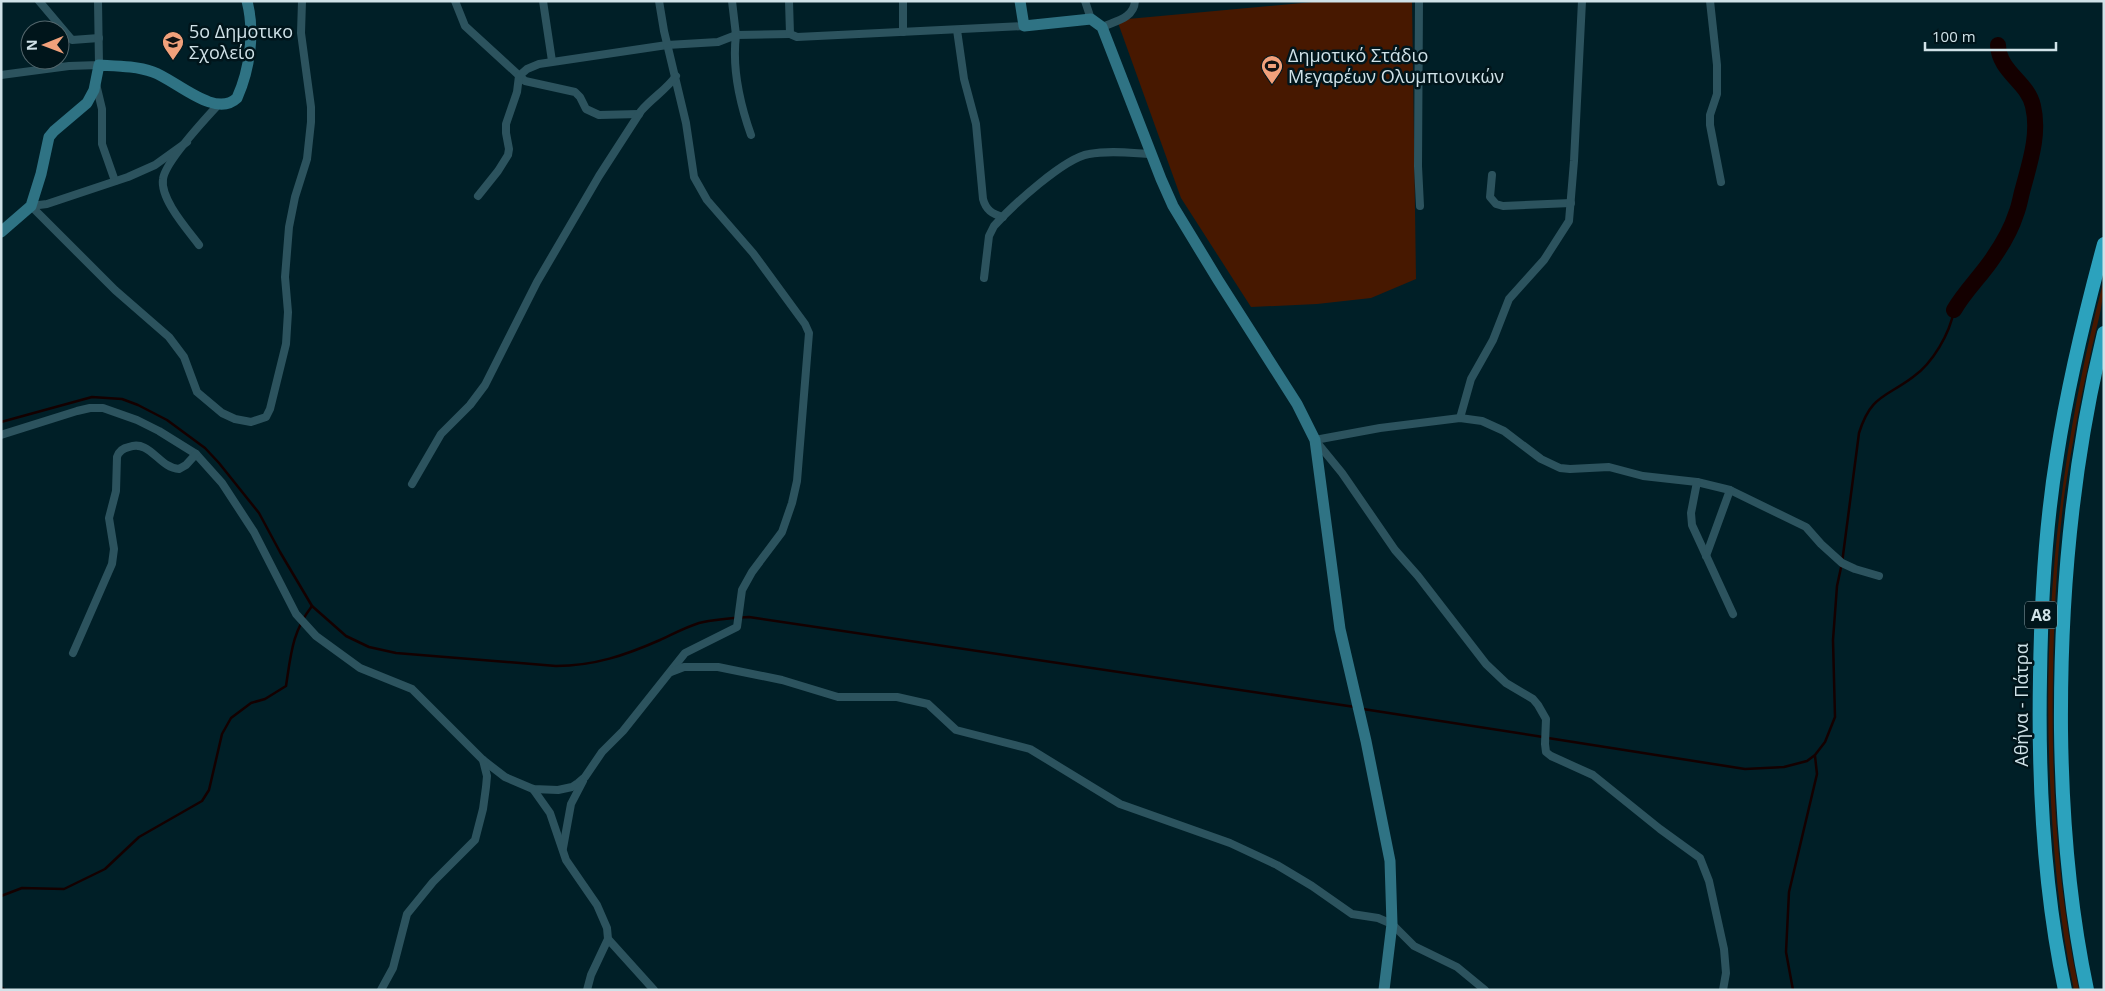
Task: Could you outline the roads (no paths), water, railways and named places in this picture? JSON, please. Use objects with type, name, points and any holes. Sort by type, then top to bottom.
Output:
[{"type":"highway","name":"Αθήνα - Πάτρα","points":[[2065,990],[2051,908],[2042,813],[2039,696],[2043,586],[2048,520],[2059,440],[2076,354],[2104,244]]},
{"type":"highway","name":"Α8","points":[[2087,990],[2074,912],[2066,840],[2061,740],[2062,631],[2068,544],[2077,465],[2104,332]]},
{"type":"street","points":[[38,1],[72,40],[99,38]]},
{"type":"street","points":[[32,206],[49,137],[87,103],[92,96],[99,65],[98,1]]},
{"type":"street","points":[[1,75],[69,66],[126,66],[155,73],[199,98],[218,105],[233,102],[240,92],[252,30],[247,1]]},
{"type":"street","points":[[32,206],[115,290],[168,337],[184,357],[197,392],[222,413],[235,419],[251,422],[266,416],[270,408],[286,344],[288,312],[285,277],[287,244],[291,212],[307,159],[310,128],[311,107],[301,33],[302,1]]},
{"type":"street","points":[[455,1],[465,26],[525,81],[540,86],[576,92],[586,109],[599,115],[639,114]]},
{"type":"street","points":[[543,1],[552,61]]},
{"type":"street","points":[[562,850],[571,804],[585,777],[602,752],[623,731],[660,682],[685,653],[737,628],[740,596],[752,572],[782,532],[797,481],[808,332],[805,324],[775,282],[702,193],[692,170],[686,123],[667,45],[659,1]]},
{"type":"street","points":[[732,1],[736,35],[734,52],[739,90],[751,135]]},
{"type":"street","points":[[789,1],[794,36]]},
{"type":"street","points":[[902,1],[903,32]]},
{"type":"street","points":[[1020,1],[1024,26]]},
{"type":"street","points":[[1085,1],[1091,19]]},
{"type":"street","points":[[1102,26],[1130,15],[1135,8],[1135,1]]},
{"type":"street","points":[[1419,1],[1418,166],[1420,206]]},
{"type":"street","points":[[1460,418],[1471,379],[1494,340],[1509,299],[1540,265],[1568,221],[1571,203],[1582,1]]},
{"type":"street","points":[[1710,1],[1718,65],[1717,94],[1710,115],[1710,125],[1721,182]]},
{"type":"street","points":[[478,196],[508,155],[506,124],[519,76],[533,66],[552,61],[667,45],[718,42],[736,35],[794,36],[957,30],[1091,19],[1102,26],[1167,194],[1181,220],[1297,404],[1315,440],[1342,473],[1394,550],[1418,576],[1486,664],[1506,683],[1533,700],[1544,714],[1547,723],[1546,749],[1551,756],[1593,775],[1655,825],[1700,858],[1709,881],[1724,949],[1726,973],[1723,990]]},
{"type":"street","points":[[957,30],[964,78],[976,124],[983,200],[986,208],[1002,217]]},
{"type":"street","points":[[412,484],[441,434],[470,405],[485,385],[532,291],[599,176],[639,114],[648,102],[663,91],[676,76]]},
{"type":"street","points":[[95,82],[99,91],[102,109],[102,144],[115,181]]},
{"type":"street","points":[[199,245],[169,202],[165,194],[163,179],[173,158],[218,105]]},
{"type":"street","points":[[1,232],[32,206],[47,204],[156,165],[187,142]]},
{"type":"street","points":[[984,278],[989,236],[994,226],[1058,168],[1088,154],[1102,152],[1151,154]]},
{"type":"street","points":[[1492,175],[1490,197],[1496,204],[1503,206],[1571,203]]},
{"type":"street","points":[[1,435],[77,411],[102,408],[137,420],[196,454],[222,483],[242,512],[286,596],[301,621],[316,636],[349,661],[367,671],[412,688],[483,760],[505,777],[533,789],[564,789],[572,787],[585,777]]},
{"type":"street","points":[[1315,440],[1380,428],[1460,418],[1482,421],[1497,427],[1541,459],[1560,468],[1610,467],[1643,476],[1697,482],[1730,490],[1806,527],[1842,563],[1856,570],[1880,576]]},
{"type":"street","points":[[1315,440],[1337,606],[1390,861],[1392,924],[1384,990]]},
{"type":"street","points":[[74,652],[112,564],[114,550],[108,518],[116,491],[117,457],[119,452],[130,446],[142,446],[169,467],[179,469],[186,465],[196,454]]},
{"type":"street","points":[[1697,482],[1691,513],[1692,525],[1733,614]]},
{"type":"street","points":[[1706,556],[1730,490]]},
{"type":"street","points":[[670,672],[684,667],[718,667],[782,680],[838,697],[897,698],[931,706],[956,730],[1030,749],[1113,801],[1136,811],[1230,843],[1277,865],[1312,886],[1352,914],[1386,920],[1414,946],[1457,967],[1485,990]]},
{"type":"street","points":[[381,990],[393,968],[404,922],[411,908],[438,876],[475,840],[483,809],[486,787],[487,776],[483,760]]},
{"type":"street","points":[[533,789],[550,813],[566,860],[597,905],[607,928],[608,939],[591,975],[587,990]]},
{"type":"street","points":[[608,939],[654,990]]},
{"type":"waterway","points":[[1954,310],[1993,258],[2009,232],[2018,209],[2033,150],[2035,128],[2033,106],[2026,90],[2003,63],[1998,45]]},
{"type":"waterway","points":[[1548,738],[1745,769],[1784,767],[1807,761],[1815,755],[1825,742],[1835,717],[1833,640],[1837,586],[1842,563],[1859,433],[1874,404],[1913,377],[1934,356],[1945,338],[1954,310]]},
{"type":"waterway","points":[[1,422],[92,397],[122,399],[167,420],[205,448],[259,513],[312,606],[346,636],[369,647],[396,653],[556,666],[584,664],[622,655],[699,623],[749,617],[1355,707]]},
{"type":"waterway","points":[[1,896],[22,888],[64,889],[105,869],[139,837],[202,801],[209,790],[222,734],[231,718],[251,703],[265,699],[286,686],[296,634],[312,606]]},
{"type":"waterway","points":[[1363,709],[1543,737]]},
{"type":"waterway","points":[[1793,990],[1786,952],[1789,892],[1817,774],[1815,756]]},
{"type":"waterway","points":[[1,987],[5,990]]},
{"type":"place","name":"5o Δημοτικο Σχολείο","points":[[173,61]]},
{"type":"place","name":"Δημοτικό Στάδιο Μεγαρέων Ολυμπιονικών","points":[[1272,85]]}]
